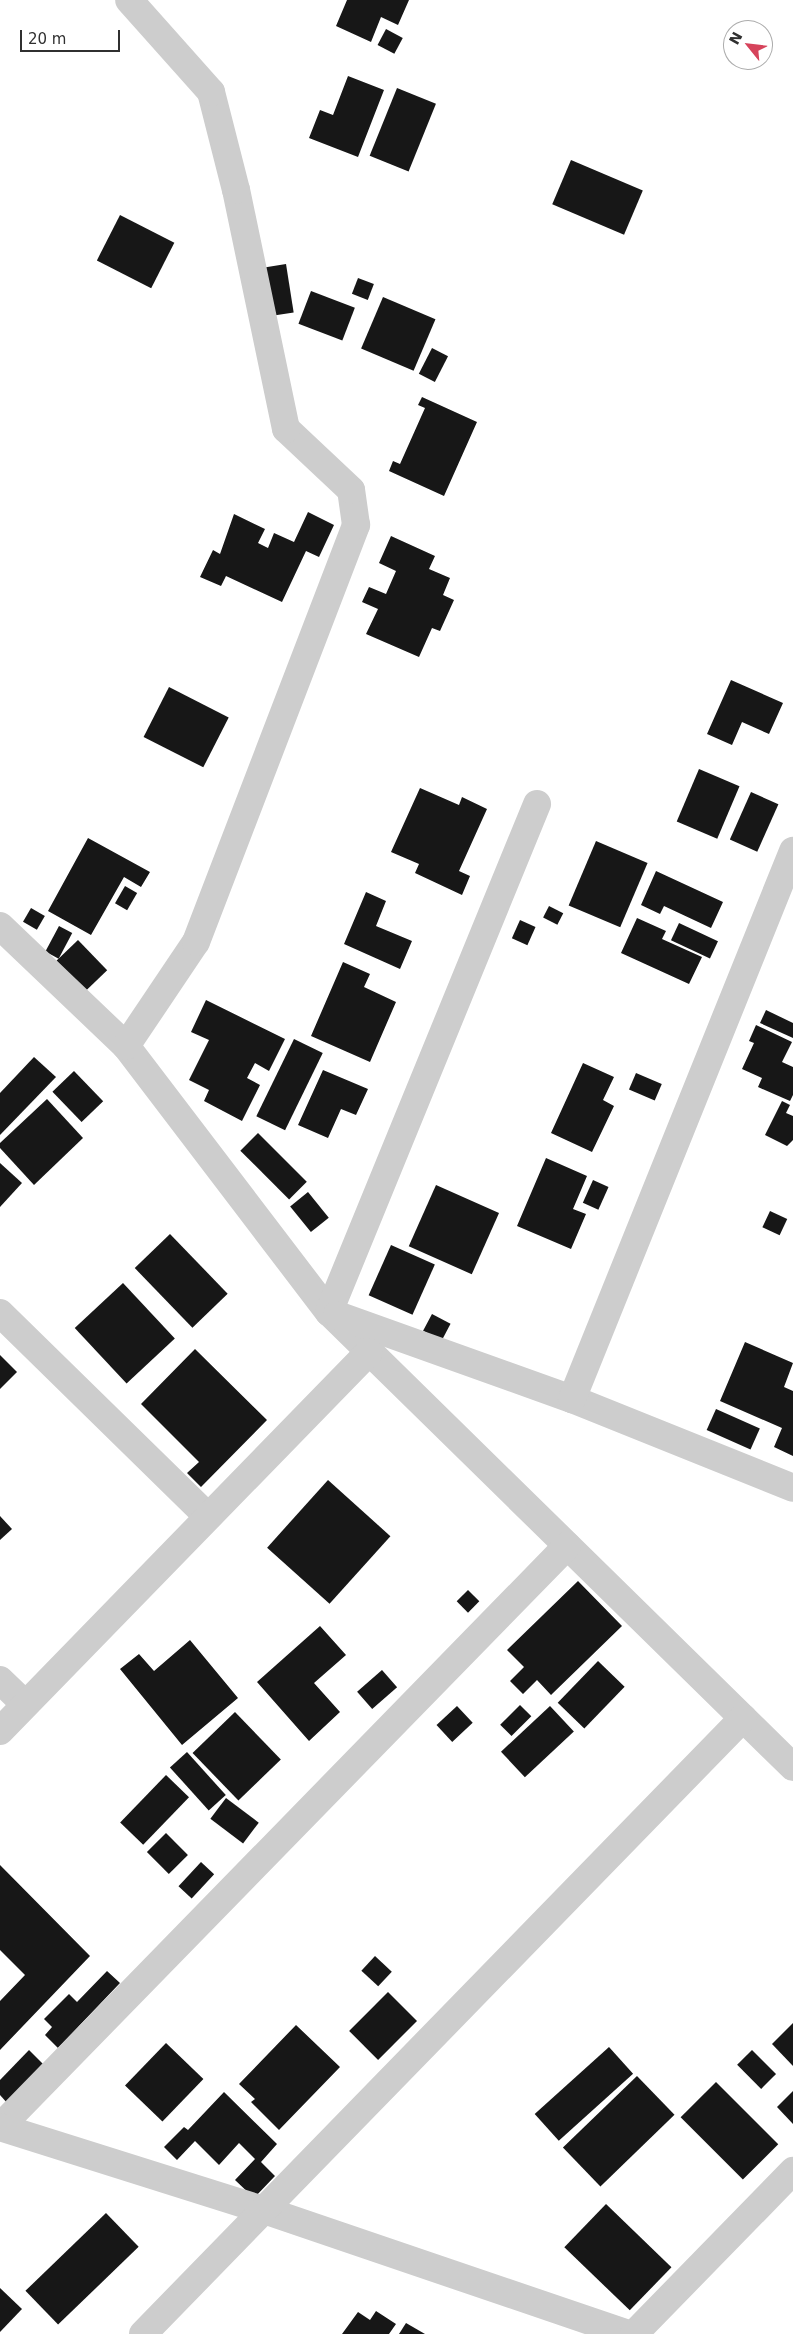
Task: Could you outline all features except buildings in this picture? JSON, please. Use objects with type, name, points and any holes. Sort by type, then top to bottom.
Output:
[{"type":"street","points":[[126,1046],[196,942],[356,525],[351,490],[286,429],[236,190],[211,92],[129,0]]},
{"type":"street","points":[[329,1312],[537,804]]},
{"type":"street","points":[[572,1399],[793,851]]},
{"type":"street","points":[[0,926],[126,1046],[329,1312],[793,1767]]},
{"type":"street","points":[[329,1312],[572,1399],[793,1488]]},
{"type":"street","points":[[0,1313],[208,1517]]},
{"type":"street","points":[[0,1730],[369,1352]]},
{"type":"street","points":[[567,1546],[0,2127],[264,2210],[629,2334]]},
{"type":"street","points":[[0,1680],[25,1704]]},
{"type":"street","points":[[143,2334],[743,1718]]},
{"type":"street","points":[[634,2334],[793,2170]]}]
